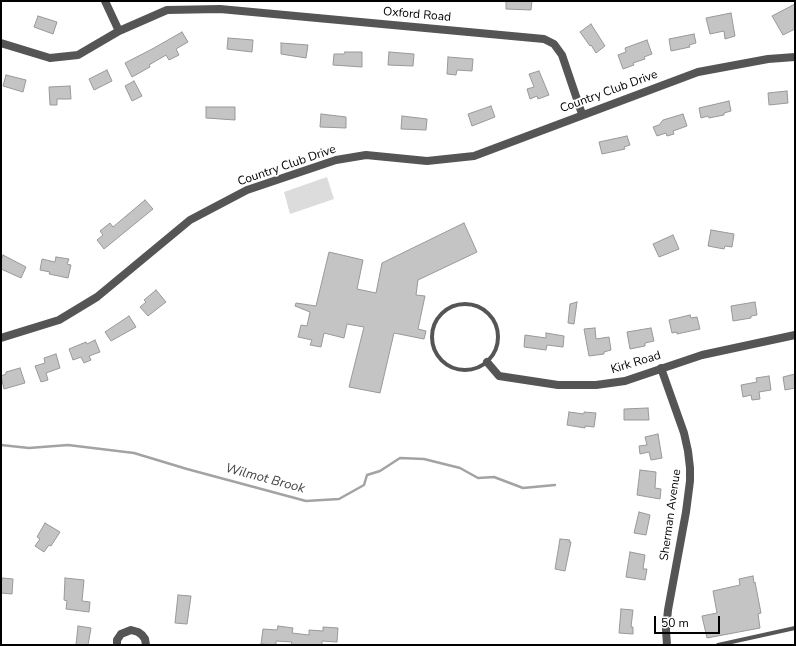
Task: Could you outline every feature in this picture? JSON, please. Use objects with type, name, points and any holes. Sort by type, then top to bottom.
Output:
[{"type":"street","points":[[105,1],[119,31]]},
{"type":"street","name":"Oxford Road","points":[[1,43],[50,58],[78,55],[119,31],[167,10],[220,9],[544,39],[554,44],[562,55],[582,114]]},
{"type":"street","name":"Country Club Drive","points":[[2,335],[59,320],[90,301],[190,220],[247,190],[336,160],[366,156],[427,161],[474,156],[582,114],[698,72],[768,59],[795,57]]},
{"type":"street","name":"Kirk Road","points":[[487,362],[499,376],[570,386],[596,385],[618,382],[702,355],[795,335]]},
{"type":"street","name":"Sherman Avenue","points":[[661,368],[684,433],[690,468],[686,512],[666,630],[667,645]]},
{"type":"street","points":[[116,645],[121,634],[127,630],[132,630],[142,635],[145,639],[146,645]]},
{"type":"lane","points":[[464,304],[475,306],[485,311],[493,320],[497,330],[498,342],[494,353],[487,362],[479,367],[469,370],[458,370],[441,360],[435,351],[432,341],[433,331],[437,321],[443,313],[453,307],[464,304]]},
{"type":"lane","points":[[718,645],[795,628]]},
{"type":"shaded area","points":[[327,177],[334,199],[290,214],[284,192]]},
{"type":"building","points":[[506,1],[532,1],[531,10],[506,9]]},
{"type":"building","points":[[795,4],[795,29],[783,35],[772,16]]},
{"type":"building","points":[[731,13],[735,36],[725,39],[724,31],[710,34],[706,18]]},
{"type":"building","points":[[38,16],[57,22],[53,34],[34,27]]},
{"type":"building","points":[[591,24],[605,46],[596,53],[580,32]]},
{"type":"building","points":[[182,32],[188,42],[176,49],[179,55],[169,60],[166,55],[149,65],[150,67],[132,77],[125,63]]},
{"type":"building","points":[[694,34],[696,43],[689,45],[690,47],[671,51],[669,39]]},
{"type":"building","points":[[228,38],[253,40],[252,52],[227,49]]},
{"type":"building","points":[[647,40],[652,54],[644,57],[645,59],[633,63],[634,65],[623,69],[618,55],[626,52],[625,48]]},
{"type":"building","points":[[281,43],[308,45],[306,58],[281,54]]},
{"type":"building","points":[[345,52],[362,52],[362,67],[333,65],[334,54],[344,54]]},
{"type":"building","points":[[389,52],[414,54],[413,66],[388,65]]},
{"type":"building","points":[[448,57],[473,59],[472,71],[457,70],[456,75],[447,74]]},
{"type":"building","points":[[107,70],[112,81],[94,90],[89,79]]},
{"type":"building","points":[[539,71],[549,95],[538,99],[537,96],[530,99],[527,89],[534,87],[529,74]]},
{"type":"building","points":[[6,75],[26,80],[23,92],[3,86]]},
{"type":"building","points":[[134,81],[142,96],[132,101],[125,86]]},
{"type":"building","points":[[70,86],[71,99],[57,99],[57,105],[50,105],[49,87]]},
{"type":"building","points":[[787,91],[788,103],[769,105],[768,93]]},
{"type":"building","points":[[729,101],[731,111],[724,113],[724,115],[701,118],[699,108]]},
{"type":"building","points":[[491,106],[495,117],[472,126],[468,114]]},
{"type":"building","points":[[206,107],[235,107],[235,120],[206,118]]},
{"type":"building","points":[[321,114],[346,117],[346,128],[320,127]]},
{"type":"building","points":[[683,114],[687,126],[673,131],[674,134],[667,136],[666,133],[657,136],[653,127],[659,125],[663,120]]},
{"type":"building","points":[[402,116],[427,119],[426,130],[401,129]]},
{"type":"building","points":[[627,136],[630,145],[624,147],[625,149],[602,154],[599,142]]},
{"type":"building","points":[[145,200],[153,209],[104,249],[97,240],[103,235],[100,231],[110,223],[113,227]]},
{"type":"building","points":[[464,223],[477,252],[418,280],[416,295],[425,296],[418,329],[426,331],[424,339],[394,333],[380,393],[349,387],[364,327],[347,324],[344,338],[324,333],[321,347],[310,345],[312,340],[298,337],[301,325],[307,326],[310,312],[295,306],[296,303],[316,306],[329,252],[363,260],[357,289],[376,293],[382,263]]},
{"type":"building","points":[[711,230],[734,234],[732,247],[725,246],[724,249],[708,246]]},
{"type":"building","points":[[673,235],[679,249],[659,257],[653,244]]},
{"type":"building","points":[[3,255],[26,267],[21,278],[1,269],[1,260]]},
{"type":"building","points":[[56,257],[69,259],[67,264],[71,265],[68,278],[49,274],[50,272],[40,270],[42,259],[55,262]]},
{"type":"building","points":[[156,290],[166,302],[148,316],[140,307],[146,302],[144,300]]},
{"type":"building","points":[[577,302],[574,324],[568,323],[570,304]]},
{"type":"building","points":[[755,302],[757,315],[751,316],[751,318],[733,321],[731,306]]},
{"type":"building","points":[[690,315],[691,318],[697,317],[700,329],[677,334],[677,332],[672,333],[669,320]]},
{"type":"building","points":[[129,316],[136,327],[111,341],[105,332]]},
{"type":"building","points":[[595,328],[596,339],[609,337],[611,350],[604,352],[604,354],[589,356],[584,329]]},
{"type":"building","points":[[651,328],[654,341],[645,343],[645,346],[630,349],[627,332]]},
{"type":"building","points":[[546,333],[564,336],[563,347],[547,345],[546,350],[524,347],[525,335],[546,338]]},
{"type":"building","points":[[95,340],[100,352],[89,356],[91,360],[84,363],[81,357],[73,360],[69,349]]},
{"type":"building","points":[[56,354],[60,368],[46,373],[48,380],[41,382],[35,366],[45,363],[44,358]]},
{"type":"building","points":[[20,368],[25,383],[4,389],[1,376],[6,374],[6,372]]},
{"type":"building","points":[[795,374],[795,388],[785,390],[783,377]]},
{"type":"building","points":[[769,376],[771,390],[759,392],[760,399],[752,400],[751,395],[743,397],[741,385],[757,382],[756,378]]},
{"type":"building","points":[[648,408],[649,420],[624,420],[624,409]]},
{"type":"building","points":[[569,412],[584,414],[584,412],[596,413],[594,427],[585,426],[585,428],[567,425]]},
{"type":"building","points":[[658,434],[662,458],[651,460],[649,452],[640,454],[639,446],[647,445],[645,437]]},
{"type":"building","points":[[640,470],[656,472],[655,488],[661,489],[660,499],[637,495]]},
{"type":"building","points":[[639,512],[650,515],[646,535],[634,533]]},
{"type":"building","points":[[45,523],[60,532],[51,546],[49,545],[44,552],[35,546],[40,539],[37,537]]},
{"type":"building","points":[[560,539],[570,540],[569,542],[571,542],[565,571],[555,569]]},
{"type":"building","points":[[630,552],[645,555],[643,569],[647,569],[645,580],[626,577]]},
{"type":"building","points":[[753,576],[761,613],[758,614],[760,628],[707,638],[702,616],[717,613],[713,591],[740,585],[739,579]]},
{"type":"building","points":[[3,578],[13,579],[12,594],[1,593],[1,581]]},
{"type":"building","points":[[65,578],[84,580],[82,601],[90,602],[89,612],[66,609],[67,601],[64,600]]},
{"type":"building","points":[[178,595],[191,596],[187,624],[175,623]]},
{"type":"building","points":[[621,609],[633,610],[631,627],[633,627],[633,634],[619,633]]},
{"type":"building","points":[[78,626],[91,628],[88,645],[76,645]]},
{"type":"building","points":[[278,626],[293,628],[292,633],[309,635],[309,630],[323,631],[323,627],[338,628],[337,642],[322,641],[322,645],[291,645],[292,642],[276,641],[276,645],[261,644],[263,629],[277,630]]},
{"type":"waterway","name":"Wilmot Brook","points":[[1,445],[29,448],[68,445],[134,453],[306,501],[339,499],[364,485],[367,475],[380,471],[400,458],[424,459],[460,468],[478,478],[494,477],[523,488],[555,485]]}]
